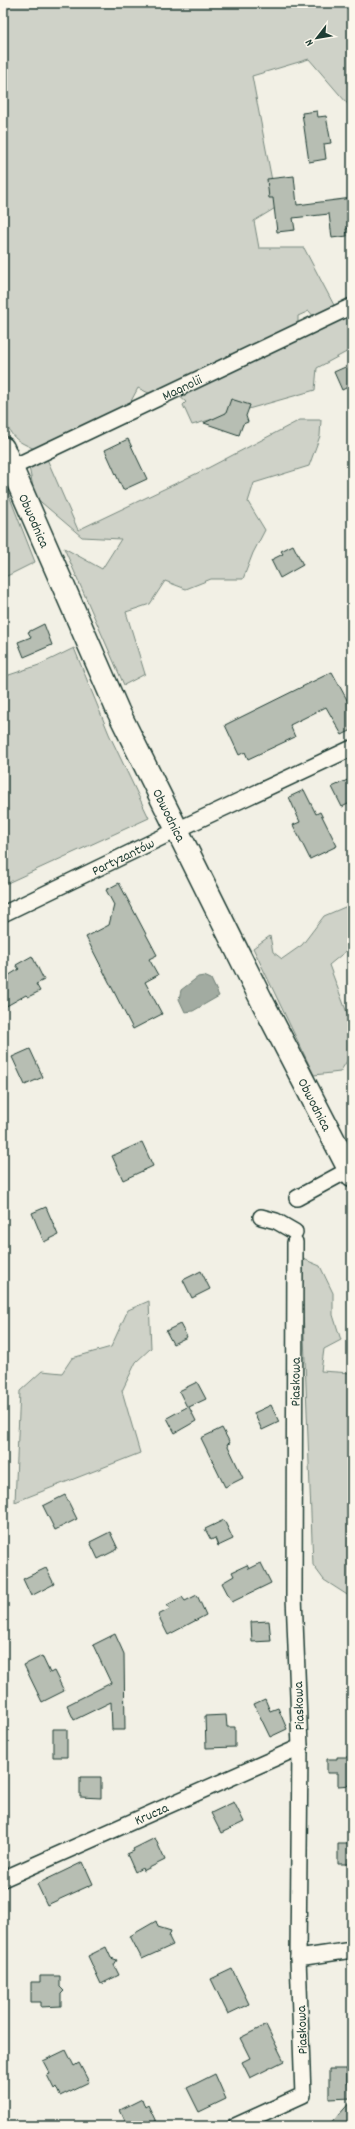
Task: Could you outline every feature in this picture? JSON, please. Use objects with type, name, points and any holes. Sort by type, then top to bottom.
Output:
[{"type":"main road","name":"Obwodnica","points":[[3,448],[118,711],[266,1009],[351,1171]]},
{"type":"street","name":"Magnolii","points":[[11,468],[352,306]]},
{"type":"street","name":"Partyzantów","points":[[3,914],[176,830],[352,748]]},
{"type":"street","points":[[297,1198],[351,1171]]},
{"type":"street","name":"Piaskowa","points":[[235,2126],[303,2095],[298,1958],[300,1747],[294,1596],[295,1237],[276,1221],[261,1216]]},
{"type":"street","name":"Krucza","points":[[3,1879],[300,1747]]},
{"type":"street","points":[[298,1958],[352,1950]]},
{"type":"shaded area","points":[[3,3],[352,3],[352,109],[309,59],[252,76],[277,207],[254,221],[259,248],[304,248],[336,309],[315,318],[309,311],[298,316],[298,326],[153,395],[138,388],[130,403],[122,410],[37,450],[18,441],[8,428],[3,414]]},
{"type":"shaded area","points":[[349,314],[352,316],[352,349],[317,368],[315,390],[192,425],[183,405],[186,402],[179,396]]},
{"type":"shaded area","points":[[300,420],[321,420],[320,436],[309,466],[254,483],[248,502],[265,530],[253,553],[243,579],[211,579],[186,589],[165,581],[150,604],[126,612],[145,674],[124,685],[64,548],[102,569],[121,539],[82,537],[35,497],[29,467],[47,459],[78,530],[208,468]]},
{"type":"shaded area","points":[[3,480],[35,562],[3,578]]},
{"type":"shaded area","points":[[74,648],[109,734],[149,818],[3,885],[3,677],[39,665]]},
{"type":"shaded area","points":[[352,904],[352,946],[329,965],[352,1026],[352,1053],[340,1072],[314,1075],[253,948],[270,936],[273,952],[282,959],[302,945],[324,916]]},
{"type":"shaded area","points":[[204,976],[211,979],[219,996],[193,1011],[185,1012],[179,999],[181,990],[198,977]]},
{"type":"shaded area","points":[[301,1258],[320,1266],[333,1293],[333,1315],[341,1340],[324,1349],[321,1371],[352,1373],[352,1598],[324,1580],[313,1565]]},
{"type":"shaded area","points":[[149,1301],[151,1348],[136,1362],[122,1391],[140,1453],[15,1502],[20,1391],[42,1371],[62,1373],[72,1358],[111,1347],[128,1310]]},
{"type":"building","points":[[317,111],[318,117],[326,116],[331,143],[324,144],[326,159],[309,162],[302,113]]},
{"type":"building","points":[[294,176],[297,205],[352,198],[352,228],[346,229],[347,236],[332,238],[329,214],[293,218],[295,230],[277,232],[273,198],[269,198],[267,179]]},
{"type":"building","points":[[352,364],[352,385],[342,390],[334,372]]},
{"type":"building","points":[[231,399],[250,405],[246,416],[248,422],[243,424],[239,435],[204,423],[226,413]]},
{"type":"building","points":[[128,439],[147,479],[123,490],[105,450]]},
{"type":"building","points":[[293,545],[303,565],[280,578],[271,560],[283,554],[281,551]]},
{"type":"building","points":[[44,624],[52,645],[24,657],[18,642],[31,637],[28,632]]},
{"type":"building","points":[[332,672],[352,709],[352,730],[342,735],[326,707],[290,725],[295,737],[248,759],[245,752],[239,755],[225,725]]},
{"type":"building","points":[[352,778],[352,802],[342,807],[332,787]]},
{"type":"building","points":[[304,790],[316,814],[320,812],[337,846],[310,859],[293,825],[300,822],[289,797]]},
{"type":"building","points":[[119,883],[157,955],[149,959],[158,975],[145,982],[162,1014],[133,1029],[86,937],[109,925],[114,905],[106,890]]},
{"type":"building","points":[[32,956],[44,980],[36,984],[40,991],[28,997],[26,995],[3,1008],[3,979],[19,969],[16,965]]},
{"type":"building","points":[[30,1049],[43,1077],[25,1085],[12,1057]]},
{"type":"building","points":[[142,1142],[153,1166],[123,1180],[112,1156]]},
{"type":"building","points":[[46,1207],[58,1235],[44,1242],[32,1213]]},
{"type":"building","points":[[201,1271],[210,1289],[192,1298],[183,1280]]},
{"type":"building","points":[[180,1324],[187,1337],[173,1344],[166,1331]]},
{"type":"building","points":[[197,1382],[206,1399],[189,1407],[196,1421],[175,1433],[167,1418],[187,1407],[179,1391]]},
{"type":"building","points":[[271,1405],[279,1422],[262,1430],[254,1413]]},
{"type":"building","points":[[222,1428],[230,1443],[227,1444],[243,1478],[225,1487],[201,1438]]},
{"type":"building","points":[[65,1495],[77,1519],[55,1530],[43,1506]]},
{"type":"building","points":[[224,1520],[233,1539],[218,1546],[215,1538],[211,1540],[205,1529]]},
{"type":"building","points":[[110,1532],[118,1549],[98,1559],[90,1542]]},
{"type":"building","points":[[261,1563],[271,1583],[232,1602],[222,1583],[234,1576],[232,1572],[247,1565],[249,1569]]},
{"type":"building","points":[[46,1568],[54,1584],[31,1596],[23,1579]]},
{"type":"building","points":[[197,1595],[206,1615],[168,1635],[158,1615],[170,1609],[167,1605],[182,1597],[185,1601]]},
{"type":"building","points":[[269,1621],[271,1641],[252,1642],[251,1622]]},
{"type":"building","points":[[115,1634],[124,1654],[125,1730],[112,1730],[111,1702],[74,1720],[67,1705],[111,1683],[93,1645]]},
{"type":"building","points":[[42,1656],[50,1673],[54,1671],[64,1691],[42,1702],[24,1665]]},
{"type":"building","points":[[265,1699],[270,1711],[278,1708],[287,1729],[270,1737],[254,1704]]},
{"type":"building","points":[[226,1715],[227,1727],[235,1727],[235,1747],[206,1748],[205,1716]]},
{"type":"building","points":[[53,1729],[67,1729],[67,1757],[53,1757]]},
{"type":"building","points":[[337,1757],[352,1757],[352,1785],[338,1786],[338,1773],[327,1773],[327,1759],[337,1759]]},
{"type":"building","points":[[80,1777],[101,1777],[101,1798],[80,1797]]},
{"type":"building","points":[[234,1802],[244,1822],[221,1833],[211,1813]]},
{"type":"building","points":[[155,1838],[165,1860],[143,1871],[142,1868],[135,1872],[127,1854],[134,1851],[133,1849]]},
{"type":"building","points":[[338,1844],[352,1844],[352,1864],[338,1864]]},
{"type":"building","points":[[83,1862],[93,1884],[47,1905],[37,1884]]},
{"type":"building","points":[[156,1921],[158,1927],[171,1931],[169,1937],[173,1945],[142,1959],[130,1936]]},
{"type":"building","points":[[106,1947],[111,1958],[117,1960],[114,1965],[119,1975],[101,1984],[88,1956]]},
{"type":"building","points":[[232,1969],[249,2004],[228,2014],[211,1979]]},
{"type":"building","points":[[40,1976],[60,1976],[60,1987],[64,1991],[61,1994],[61,2006],[41,2007],[41,2002],[31,2002],[31,1982],[40,1982]]},
{"type":"building","points":[[266,2025],[284,2061],[250,2078],[242,2062],[250,2058],[240,2038]]},
{"type":"building","points":[[66,2050],[74,2066],[79,2063],[89,2082],[60,2096],[56,2087],[54,2089],[47,2075],[50,2074],[43,2061]]},
{"type":"building","points":[[329,2069],[347,2069],[347,2083],[352,2083],[352,2098],[329,2099]]},
{"type":"building","points":[[215,2074],[226,2099],[199,2112],[187,2088]]},
{"type":"building","points":[[142,2099],[145,2107],[148,2105],[158,2126],[130,2126],[128,2122],[126,2123],[120,2110]]},
{"type":"building","points":[[352,2100],[352,2126],[329,2126]]}]
